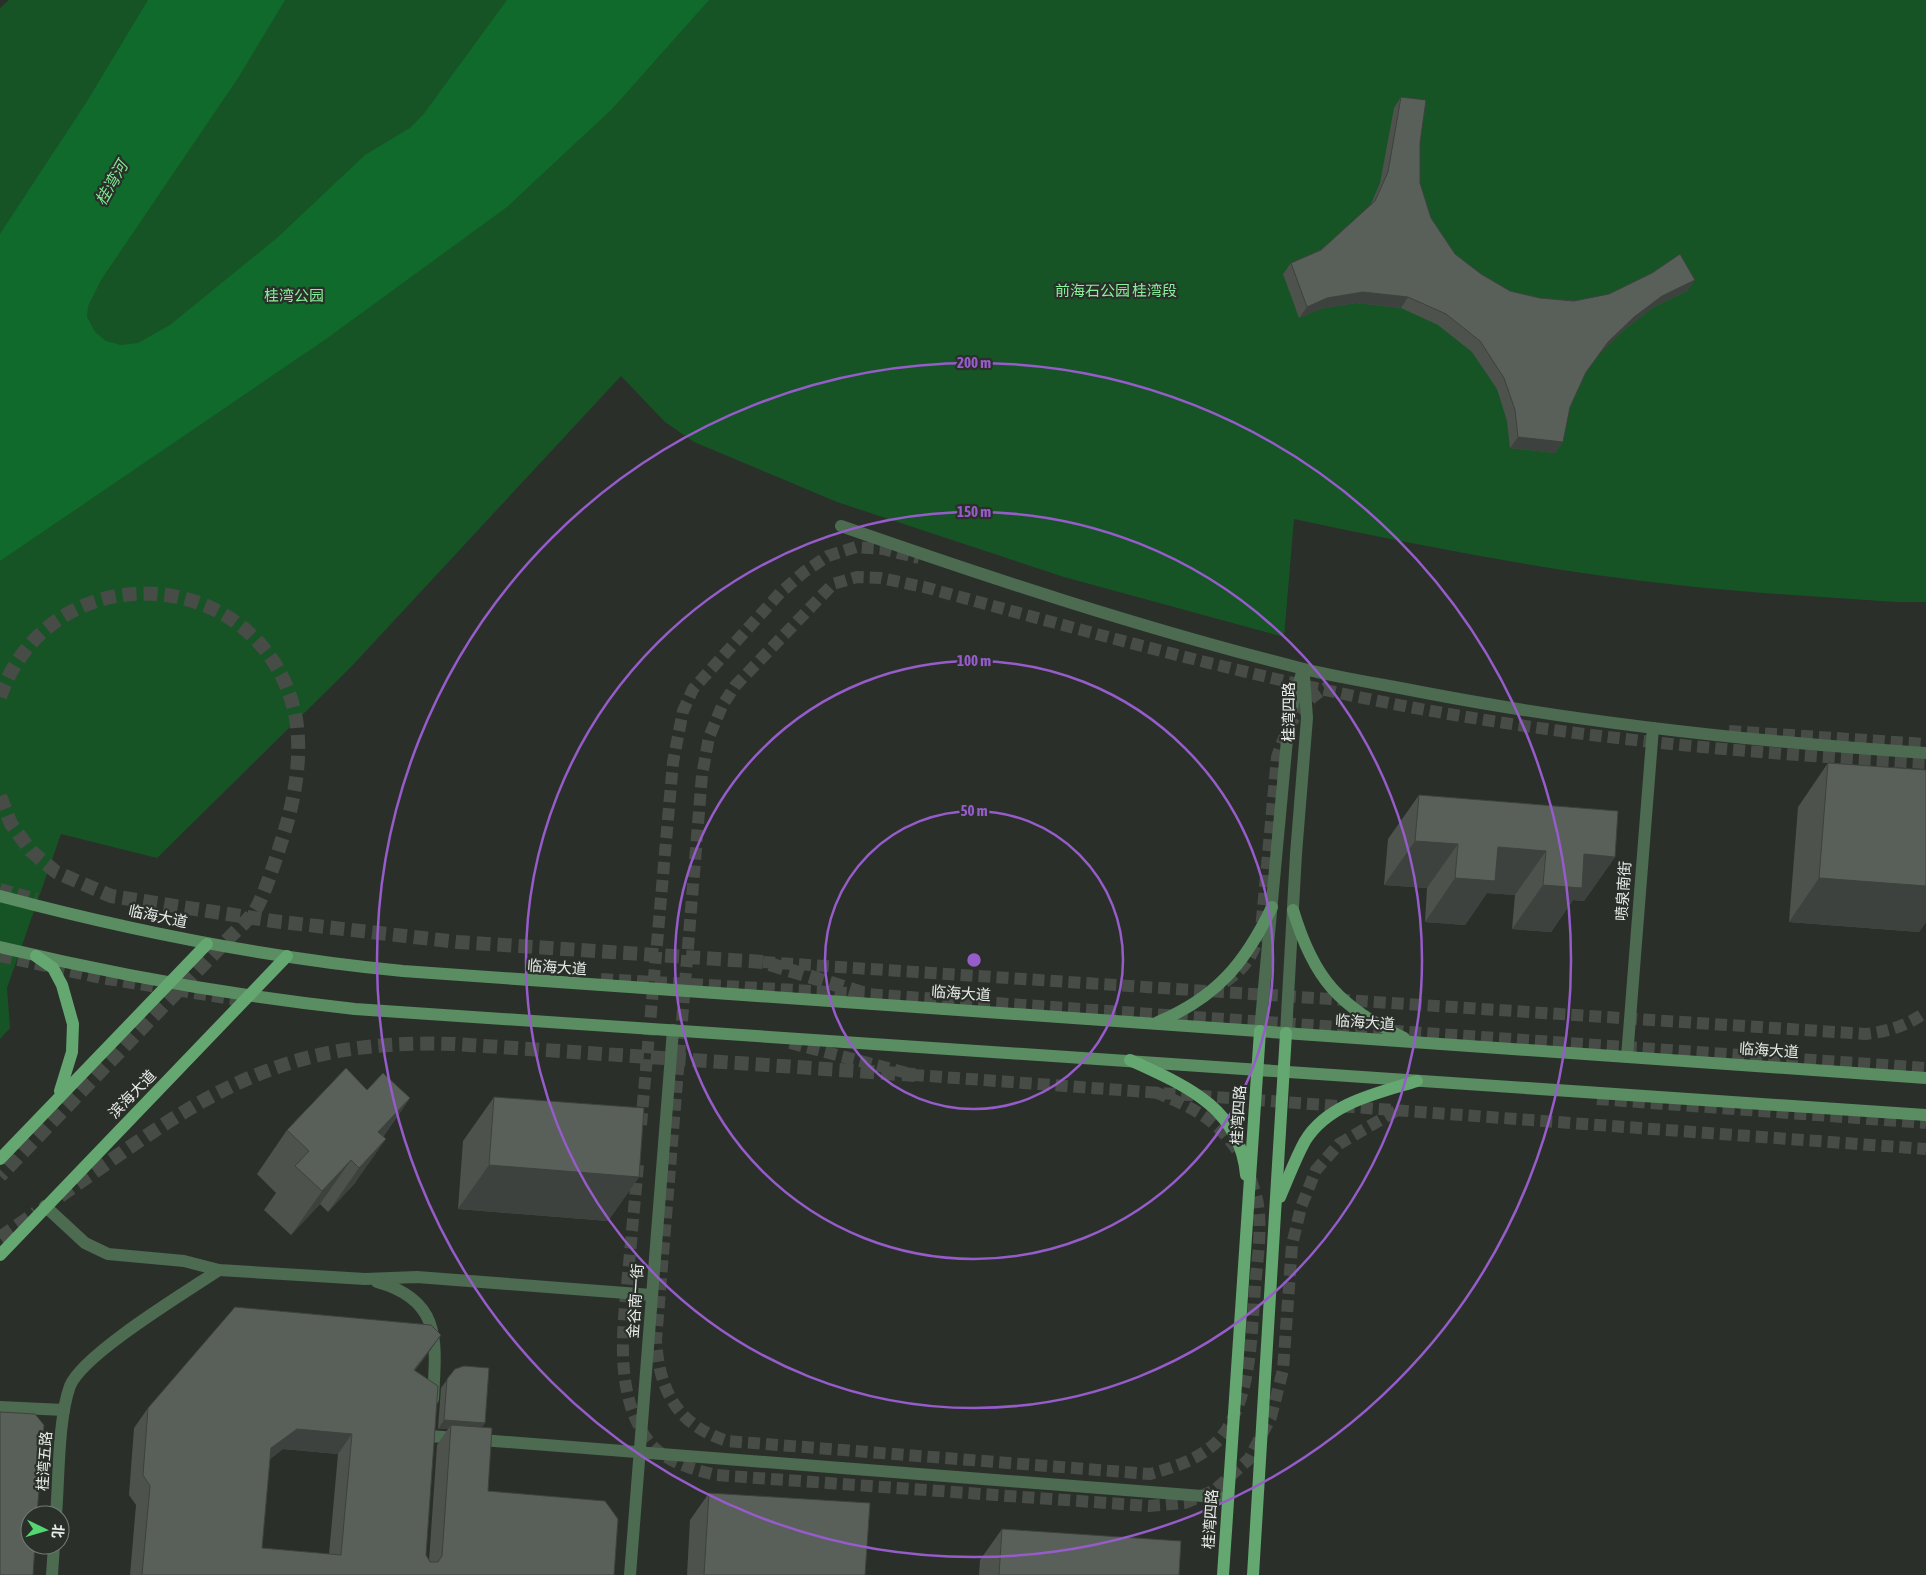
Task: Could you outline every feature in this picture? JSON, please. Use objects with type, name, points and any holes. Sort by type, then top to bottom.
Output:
[{"type":"main road","name":"临海大道","points":[[0,896],[207,944],[367,967],[487,978],[1926,1078]]},
{"type":"main road","points":[[1154,1023],[1178,1014],[1223,981],[1242,961],[1272,907]]},
{"type":"main road","points":[[1293,910],[1302,940],[1312,962],[1330,988],[1352,1009],[1411,1041]]},
{"type":"main road","points":[[0,1159],[207,944]]},
{"type":"main road","points":[[0,947],[170,983],[250,996],[355,1009],[1926,1115]]},
{"type":"main road","points":[[36,956],[52,968],[62,985],[73,1024],[72,1052],[65,1078],[56,1100]]},
{"type":"main road","name":"滨海大道","points":[[0,1255],[287,956]]},
{"type":"main road","name":"桂湾四路","points":[[1223,1575],[1260,1031]]},
{"type":"main road","name":"桂湾四路","points":[[1253,1575],[1286,1033]]},
{"type":"main road","points":[[1130,1060],[1188,1087],[1208,1102],[1224,1119],[1238,1141],[1246,1170],[1248,1199]]},
{"type":"main road","points":[[1276,1206],[1306,1140],[1320,1123],[1341,1108],[1371,1095],[1417,1081]]},
{"type":"street","points":[[841,526],[999,581],[1174,634],[1303,668],[1499,707],[1653,728],[1738,738],[1926,752]]},
{"type":"street","name":"桂湾四路","points":[[1260,1031],[1289,718],[1303,668]]},
{"type":"street","name":"桂湾四路","points":[[1286,1033],[1307,718],[1303,668]]},
{"type":"street","name":"喷泉南街","points":[[1627,1057],[1653,728]]},
{"type":"street","name":"金谷南一街","points":[[630,1575],[673,1030]]},
{"type":"street","points":[[45,1206],[85,1243],[108,1254],[184,1261],[219,1270],[365,1279],[417,1277],[652,1295]]},
{"type":"street","name":"桂湾五路","points":[[57,1505],[64,1410],[70,1386],[77,1373],[87,1362],[219,1270]]},
{"type":"street","points":[[365,1279],[391,1286],[406,1294],[428,1314],[434,1332],[436,1348],[431,1431],[640,1452],[1228,1498]]},
{"type":"street","points":[[0,1406],[64,1410]]},
{"type":"street","points":[[52,1575],[53,1555]]},
{"type":"green space","points":[[9,0],[1926,0],[1926,602],[1896,602],[1759,593],[1581,573],[1389,539],[1294,519],[1284,637],[1064,577],[837,502],[694,442],[665,422],[621,376],[351,667],[157,858],[61,834],[7,988],[10,1028],[0,1039],[0,8]]},
{"type":"water","name":"桂湾河","points":[[148,0],[285,0],[238,78],[101,280],[88,306],[87,317],[95,332],[106,341],[121,345],[138,343],[170,325],[277,238],[365,155],[410,128],[423,115],[507,0],[709,0],[612,109],[507,207],[326,339],[0,561],[0,234],[86,103]]},
{"type":"building","points":[[1401,97],[1426,100],[1420,143],[1420,183],[1431,218],[1455,254],[1481,274],[1510,291],[1540,298],[1574,301],[1609,294],[1652,273],[1680,254],[1695,280],[1662,296],[1634,317],[1608,342],[1586,372],[1570,407],[1563,442],[1518,437],[1515,410],[1504,378],[1480,341],[1446,314],[1408,297],[1363,292],[1327,298],[1307,307],[1291,263],[1321,250],[1375,201],[1388,172]]},
{"type":"building","points":[[1828,763],[1926,770],[1926,886],[1819,878]]},
{"type":"building","points":[[1419,795],[1618,811],[1615,857],[1584,854],[1582,888],[1543,885],[1546,851],[1498,847],[1495,881],[1455,878],[1458,844],[1415,841]]},
{"type":"building","points":[[346,1068],[367,1090],[383,1073],[410,1098],[378,1132],[386,1139],[359,1168],[351,1160],[322,1191],[295,1166],[309,1151],[287,1130]]},
{"type":"building","points":[[494,1097],[644,1108],[639,1177],[489,1165]]},
{"type":"building","points":[[235,1307],[431,1325],[441,1335],[414,1370],[438,1386],[426,1555],[430,1562],[438,1562],[442,1556],[451,1425],[492,1428],[488,1491],[605,1501],[618,1519],[614,1575],[142,1575],[150,1486],[143,1475],[148,1408]],"holes":[[[297,1429],[352,1434],[341,1555],[262,1548],[271,1448]]]},
{"type":"building","points":[[464,1366],[489,1368],[485,1423],[444,1420],[447,1379],[455,1369]]},
{"type":"building","points":[[0,1412],[35,1414],[44,1425],[38,1505],[20,1505],[20,1555],[34,1555],[33,1575],[0,1575]]},
{"type":"building","points":[[709,1493],[870,1503],[865,1575],[704,1575]]},
{"type":"building","points":[[1002,1529],[1181,1541],[1179,1575],[999,1575]]},
{"type":"tunnel","points":[[641,1125],[673,762],[683,711],[693,689],[780,593],[804,572],[828,556],[856,547],[883,549],[919,558]]},
{"type":"tunnel","points":[[1251,1179],[1258,1205],[1259,1236],[1251,1342],[1246,1379],[1235,1413],[1227,1429],[1203,1453],[1183,1463],[1150,1474],[727,1441],[695,1426],[674,1403],[661,1375],[656,1340],[702,775],[709,737],[722,706],[735,686],[833,584],[857,577],[881,578],[924,587],[1126,642],[1262,676],[1398,705],[1467,717],[1581,734],[1696,746],[1926,763]]},
{"type":"tunnel","points":[[0,697],[26,649],[64,616],[109,598],[157,594],[203,605],[245,629],[277,667],[296,719],[298,733],[298,761],[289,817],[267,885],[254,912],[0,1176]]},
{"type":"tunnel","points":[[1225,982],[1244,966],[1255,947],[1261,930],[1277,757],[1285,735],[1296,716],[1310,700],[1329,686]]},
{"type":"tunnel","points":[[1729,731],[1926,744]]},
{"type":"tunnel","points":[[0,796],[11,824],[31,851],[56,872],[111,896],[273,921],[458,942],[763,962],[866,994]]},
{"type":"tunnel","points":[[0,889],[36,899]]},
{"type":"tunnel","points":[[0,956],[101,978],[238,1000]]},
{"type":"tunnel","points":[[763,962],[1866,1034],[1898,1027],[1926,1012]]},
{"type":"tunnel","points":[[601,979],[866,994],[1926,1068]]},
{"type":"tunnel","points":[[790,1043],[915,1075],[1926,1149]]},
{"type":"tunnel","points":[[60,1196],[136,1143],[215,1094],[272,1069],[339,1051],[385,1045],[455,1044],[915,1075]]},
{"type":"tunnel","points":[[1155,1092],[1201,1114],[1220,1129],[1237,1150]]},
{"type":"tunnel","points":[[1597,1099],[1926,1123]]},
{"type":"tunnel","points":[[638,1165],[623,1331],[623,1354],[629,1399],[636,1420],[653,1447],[661,1453],[687,1467],[716,1475],[1149,1506],[1185,1503],[1215,1490],[1249,1459],[1271,1417],[1283,1370],[1292,1245],[1301,1207],[1316,1170],[1339,1144],[1399,1109]]},
{"type":"tunnel","points":[[0,1238],[36,1213]]},
{"type":"park label","name":"前海石公园 桂湾段","points":[[1116,290]]},
{"type":"park label","name":"桂湾公园","points":[[294,295]]}]
